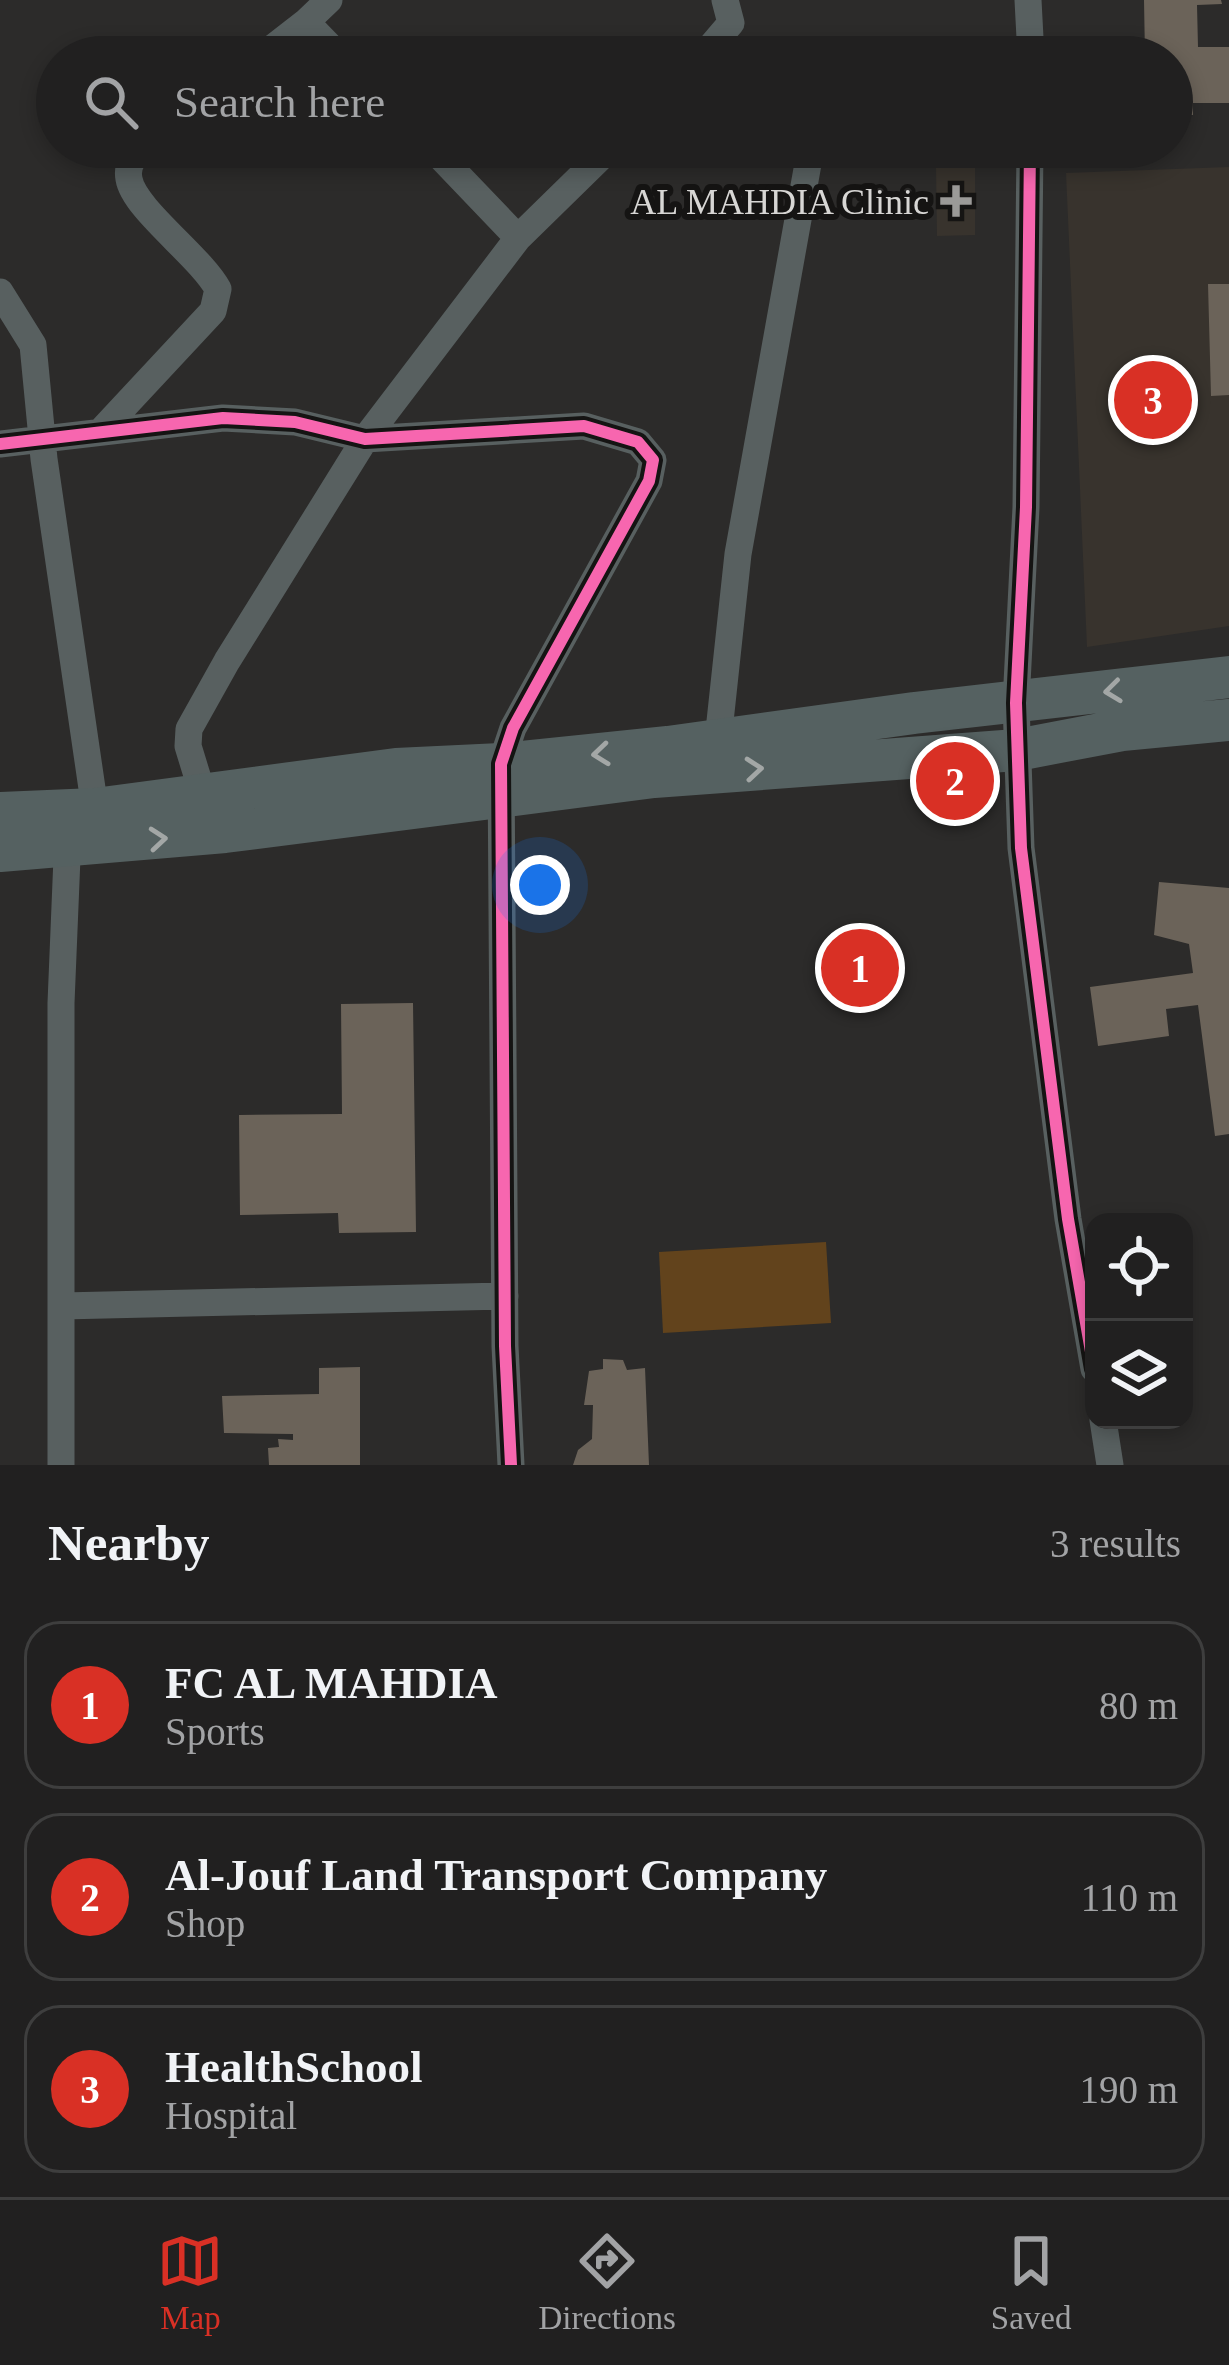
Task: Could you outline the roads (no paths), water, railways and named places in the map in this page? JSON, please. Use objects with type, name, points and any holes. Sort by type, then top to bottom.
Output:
[{"type":"main road","points":[[0,813],[225,832],[718,740],[1229,676]]},
{"type":"main road","points":[[0,851],[78,822],[203,795],[396,769],[501,781],[654,777],[1017,750],[1122,730],[1229,720]]},
{"type":"street","points":[[288,36],[329,0]]},
{"type":"street","points":[[720,36],[731,23],[725,0]]},
{"type":"street","points":[[1028,0],[1030,36]]},
{"type":"street","points":[[306,22],[320,36]]},
{"type":"street","points":[[103,429],[213,311],[218,290],[208,271],[132,189],[129,168]]},
{"type":"street","points":[[451,168],[518,238]]},
{"type":"street","points":[[203,795],[188,746],[189,729],[227,661],[365,439],[518,238],[590,168]]},
{"type":"street","points":[[718,740],[738,554],[807,168]]},
{"type":"street","points":[[1030,168],[1026,507],[1017,750],[1024,872],[1068,1219],[1086,1321]]},
{"type":"street","points":[[0,292],[34,345],[78,822],[61,1003],[61,1465]]},
{"type":"street","points":[[0,444],[103,429],[265,418],[365,439],[584,426],[638,442],[653,460],[649,481],[513,728],[501,781],[511,1465]]},
{"type":"street","points":[[62,1306],[505,1296]]},
{"type":"street","points":[[1104,1429],[1110,1465]]},
{"type":"place","name":"AL MAHDIA Clinic","points":[[956,201]]},
{"type":"place","name":"HealthSchool","points":[[1153,400]]},
{"type":"place","name":"Al-Jouf Land Transport Company","points":[[955,781]]},
{"type":"place","name":"FC AL MAHDIA","points":[[860,968]]}]
